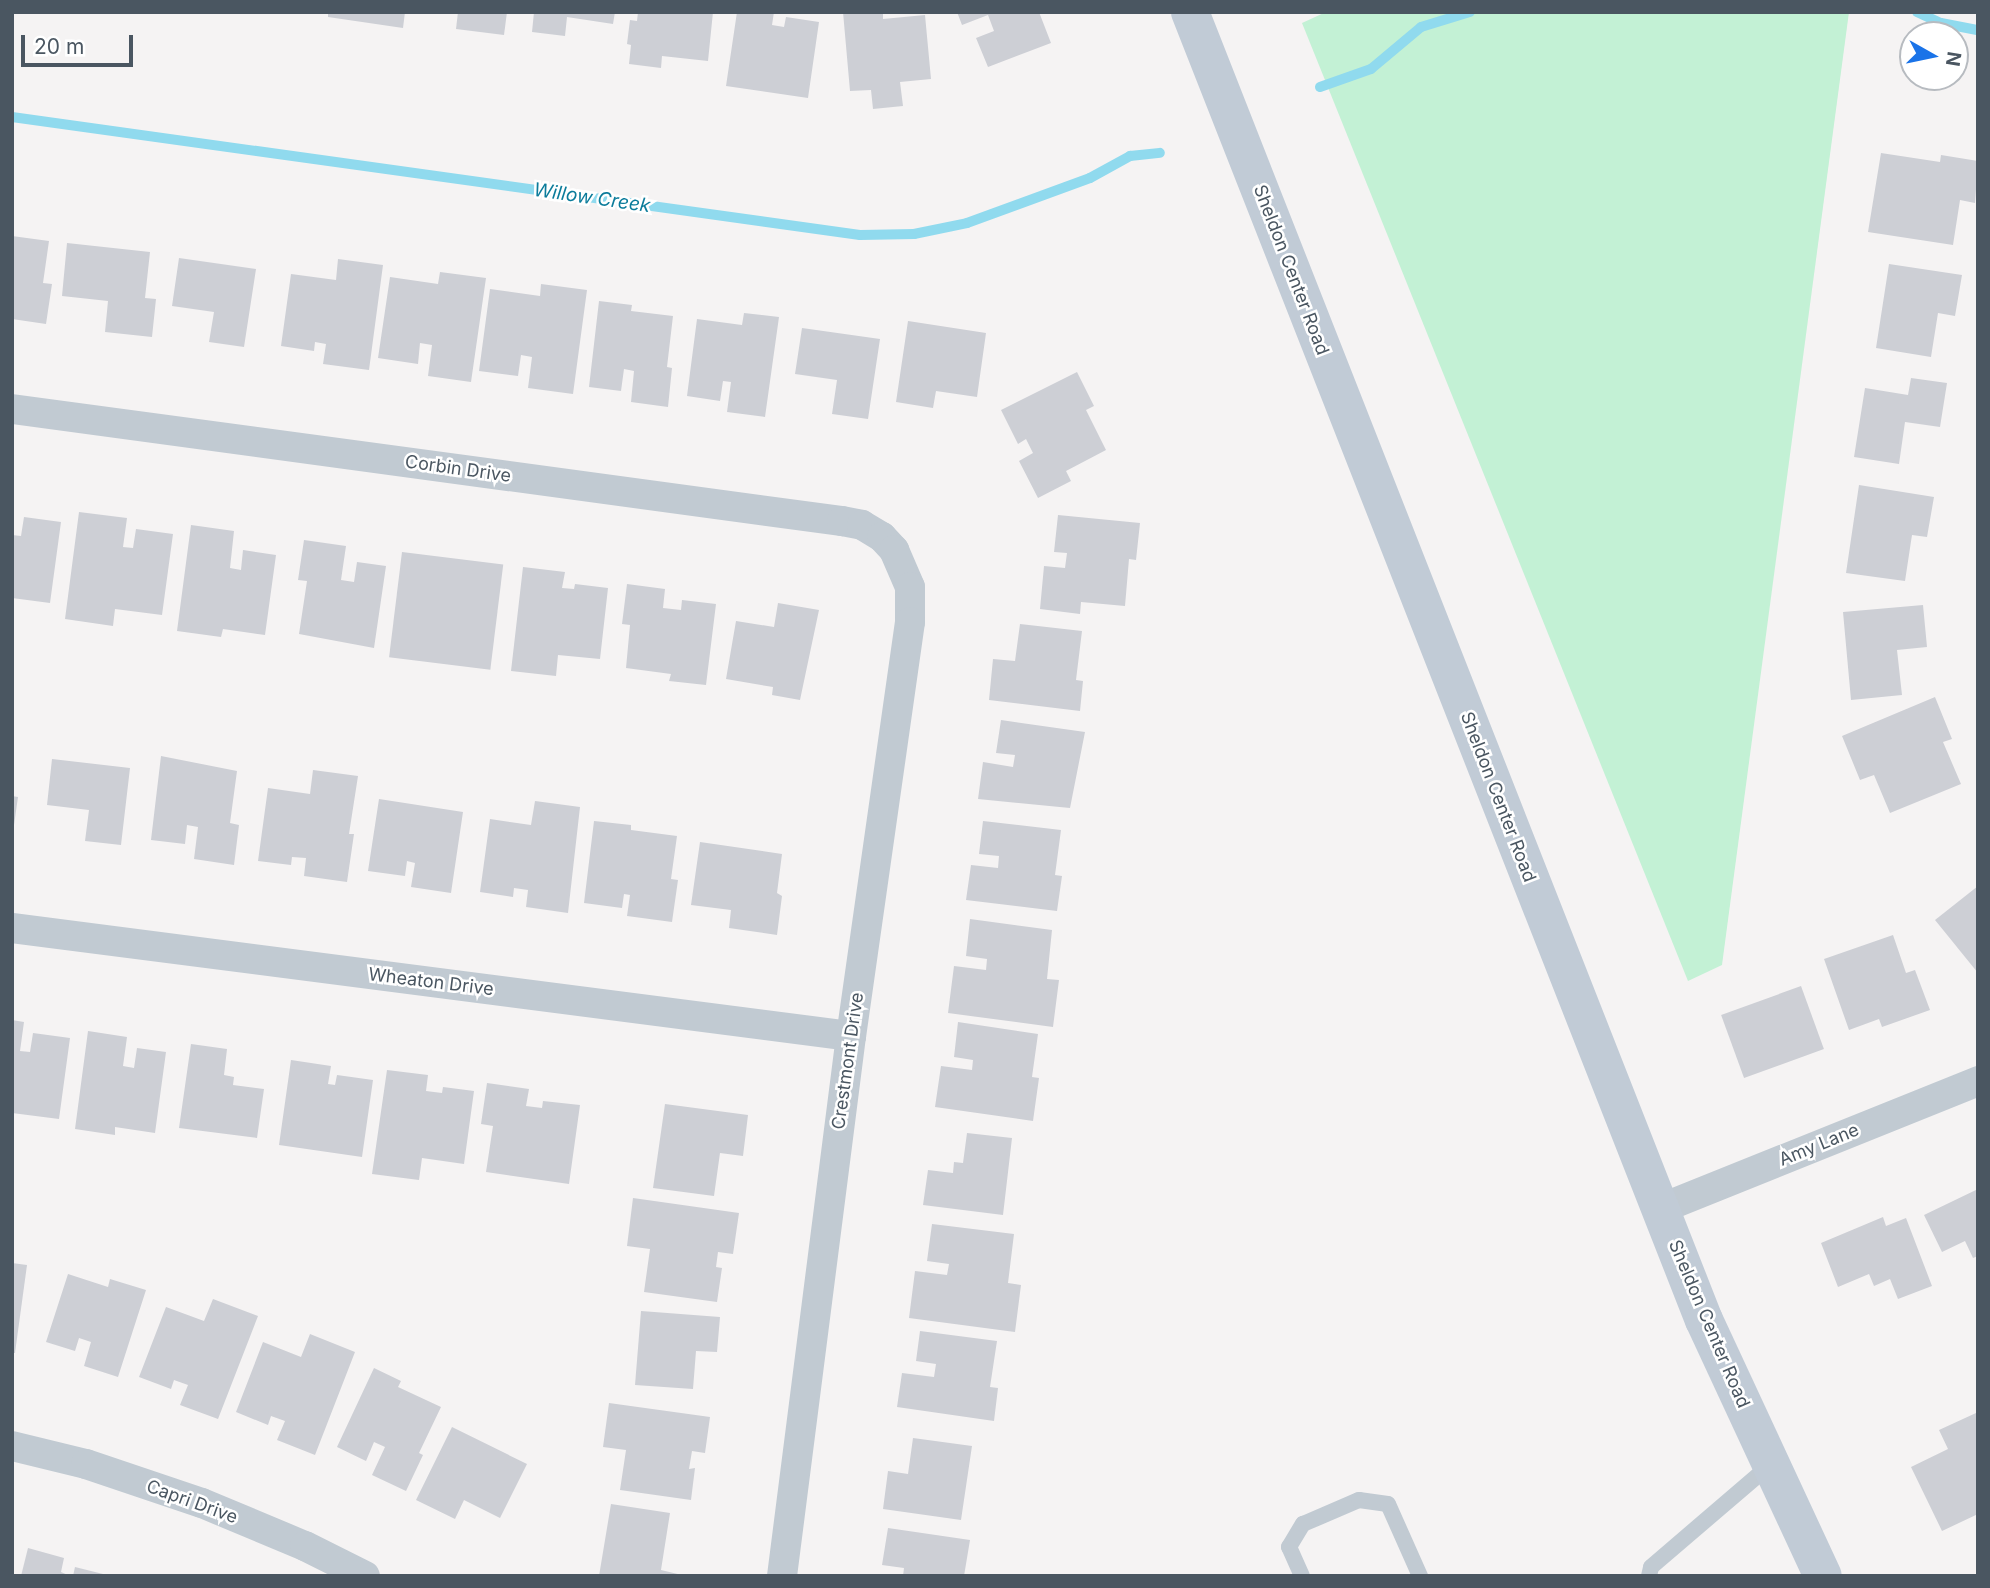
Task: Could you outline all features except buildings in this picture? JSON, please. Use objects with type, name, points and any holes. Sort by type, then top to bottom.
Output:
[{"type":"main road","name":"Sheldon Center Road","points":[[1190,12],[1704,1320],[1823,1576]]},
{"type":"street","name":"Corbin Drive","points":[[12,409],[842,521],[862,525],[882,537],[894,550]]},
{"type":"street","name":"Crestmont Drive","points":[[782,1576],[850,1036],[910,622],[910,587],[894,550]]},
{"type":"street","name":"Wheaton Drive","points":[[12,928],[850,1036]]},
{"type":"street","name":"Amy Lane","points":[[1660,1209],[1978,1081]]},
{"type":"street","name":"Capri Drive","points":[[12,1446],[86,1464],[202,1503],[305,1546],[365,1576]]},
{"type":"lane","points":[[1649,1576],[1651,1567],[1770,1465]]},
{"type":"lane","points":[[1302,1576],[1289,1547],[1303,1524],[1359,1500],[1388,1504],[1420,1576]]},
{"type":"green space","points":[[1326,12],[1849,12],[1722,965],[1688,981],[1302,23]]},
{"type":"waterway","name":"Willow Creek","points":[[1320,87],[1371,69],[1421,27],[1470,12]]},
{"type":"waterway","name":"Willow Creek","points":[[1917,12],[1941,23],[1978,30]]},
{"type":"waterway","name":"Willow Creek","points":[[12,117],[860,235],[914,234],[967,223],[1090,178],[1130,156],[1160,153]]}]
